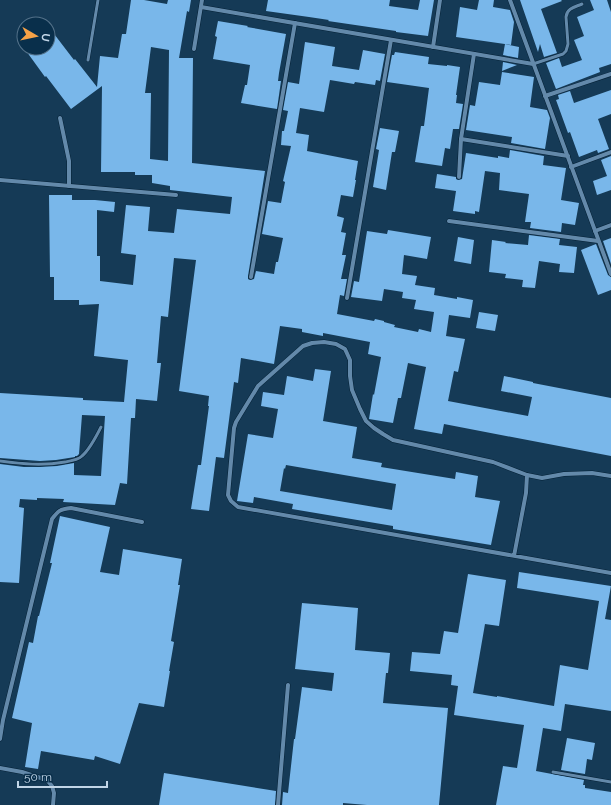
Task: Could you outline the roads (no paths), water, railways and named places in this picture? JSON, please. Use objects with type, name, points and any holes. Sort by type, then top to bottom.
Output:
[{"type":"street","points":[[194,49],[202,0]]},
{"type":"street","points":[[433,47],[440,0]]},
{"type":"street","points":[[510,0],[611,274]]},
{"type":"street","points":[[201,7],[534,64]]},
{"type":"street","points":[[252,277],[295,23]]},
{"type":"street","points":[[347,298],[391,40]]},
{"type":"street","points":[[459,177],[461,140],[474,54]]},
{"type":"street","points":[[545,96],[611,74]]},
{"type":"street","points":[[60,118],[69,161],[69,186]]},
{"type":"street","points":[[461,140],[568,156]]},
{"type":"street","points":[[571,167],[611,152]]},
{"type":"street","points":[[0,180],[176,195]]},
{"type":"street","points":[[449,221],[598,241]]},
{"type":"street","points":[[595,231],[611,225]]},
{"type":"street","points":[[611,476],[592,473],[564,474],[542,478],[493,462],[393,440],[366,421],[352,390],[350,360],[345,350],[336,344],[324,342],[312,343],[303,346],[258,386],[236,422],[234,428],[228,495],[231,501],[238,506],[611,573]]},
{"type":"street","points":[[514,556],[526,493],[527,474]]},
{"type":"street","points":[[0,739],[3,720],[52,519],[58,511],[71,508],[142,522]]},
{"type":"street","points":[[278,805],[288,685]]},
{"type":"street","points":[[0,768],[22,772],[47,780],[52,786],[54,793],[53,805]]},
{"type":"lane","points":[[88,60],[98,0]]},
{"type":"lane","points":[[534,64],[563,54],[566,51],[568,44],[567,13],[569,9],[582,4]]},
{"type":"lane","points":[[0,461],[32,465],[48,465],[76,460],[86,451],[100,427]]},
{"type":"lane","points":[[553,772],[611,782]]}]
